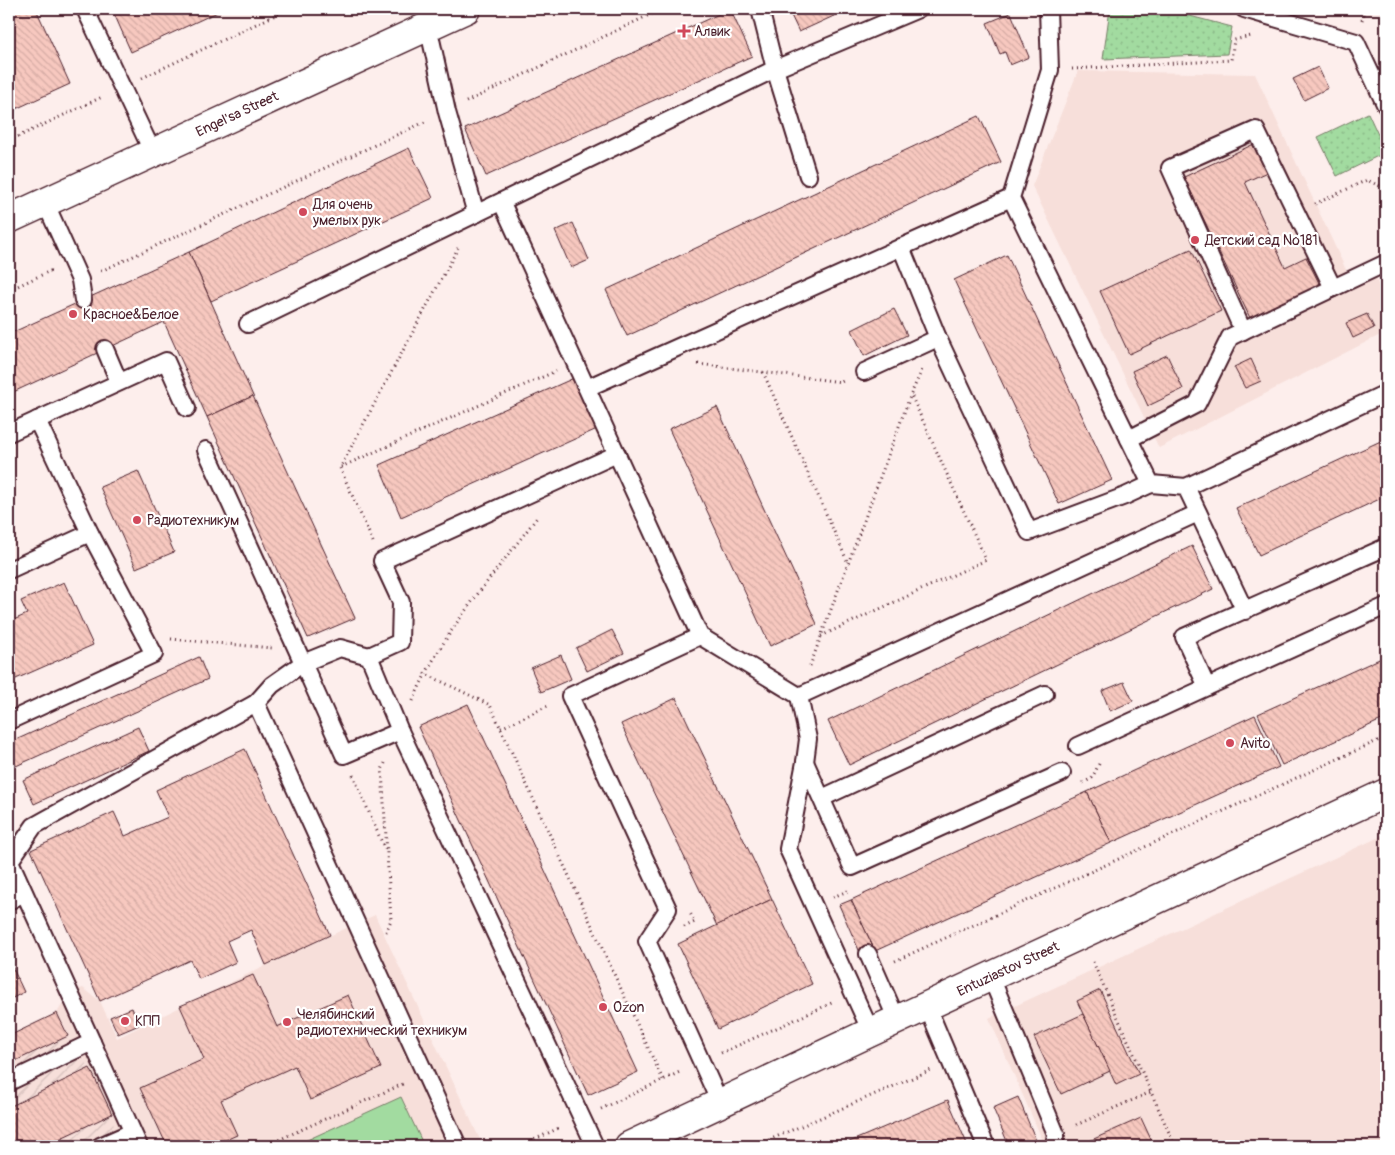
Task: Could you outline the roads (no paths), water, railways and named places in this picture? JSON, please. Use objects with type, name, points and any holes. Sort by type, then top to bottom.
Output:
[{"type":"main road","name":"Engel'sa Street","points":[[9,219],[435,18],[466,9]]},
{"type":"main road","name":"Entuziastov Street","points":[[629,1146],[1386,793]]},
{"type":"lane","points":[[85,9],[123,87],[152,153]]},
{"type":"lane","points":[[760,9],[808,176]]},
{"type":"lane","points":[[248,324],[776,69],[918,9]]},
{"type":"lane","points":[[1048,9],[1050,70],[1011,198],[1151,484]]},
{"type":"lane","points":[[1244,9],[1356,42],[1386,106]]},
{"type":"lane","points":[[435,18],[447,112],[476,214]]},
{"type":"lane","points":[[1243,331],[1170,168],[1256,130],[1333,288]]},
{"type":"lane","points":[[586,388],[1011,198]]},
{"type":"lane","points":[[45,202],[80,280],[83,300]]},
{"type":"lane","points":[[502,202],[700,636],[800,696],[808,739],[788,848],[871,1032]]},
{"type":"lane","points":[[901,247],[938,338],[1029,532],[1125,496],[1151,484],[1186,487],[1386,393]]},
{"type":"lane","points":[[1129,438],[1197,404],[1230,337],[1386,263]]},
{"type":"lane","points":[[864,372],[938,338]]},
{"type":"lane","points":[[105,350],[119,382]]},
{"type":"lane","points":[[9,433],[166,361],[187,408]]},
{"type":"lane","points":[[9,721],[154,654],[90,533],[37,420]]},
{"type":"lane","points":[[206,450],[344,755],[400,732]]},
{"type":"lane","points":[[100,1146],[135,1139],[10,861],[34,826],[256,703],[300,657],[340,648],[368,656],[400,642],[401,602],[382,561],[617,454]]},
{"type":"lane","points":[[1186,487],[1245,611]]},
{"type":"lane","points":[[800,696],[1198,513]]},
{"type":"lane","points":[[9,570],[90,533]]},
{"type":"lane","points":[[1207,687],[1184,637],[1386,547]]},
{"type":"lane","points":[[1078,746],[1386,606]]},
{"type":"lane","points":[[700,636],[570,696],[668,909],[647,941],[720,1103]]},
{"type":"lane","points":[[368,656],[400,732],[595,1146]]},
{"type":"lane","points":[[822,798],[1045,694]]},
{"type":"lane","points":[[256,703],[458,1146]]},
{"type":"lane","points":[[805,762],[852,867],[1062,773]]},
{"type":"lane","points":[[9,901],[24,893]]},
{"type":"lane","points":[[868,954],[897,1020]]},
{"type":"lane","points":[[991,977],[1055,1140]]},
{"type":"lane","points":[[927,1006],[952,1061],[986,1146]]},
{"type":"lane","points":[[9,1082],[92,1042]]},
{"type":"place","name":"Алвик","points":[[684,31]]},
{"type":"place","name":"Для очень умелых рук","points":[[303,212]]},
{"type":"place","name":"Детский сад №181","points":[[1195,240]]},
{"type":"place","name":"Красное&Белое","points":[[73,314]]},
{"type":"place","name":"Радиотехникум","points":[[137,520]]},
{"type":"place","name":"Avito","points":[[1230,743]]},
{"type":"place","name":"Ozon","points":[[603,1007]]},
{"type":"place","name":"КПП","points":[[125,1021]]},
{"type":"place","name":"Челябинский радиотехнический техникум","points":[[287,1022]]}]
